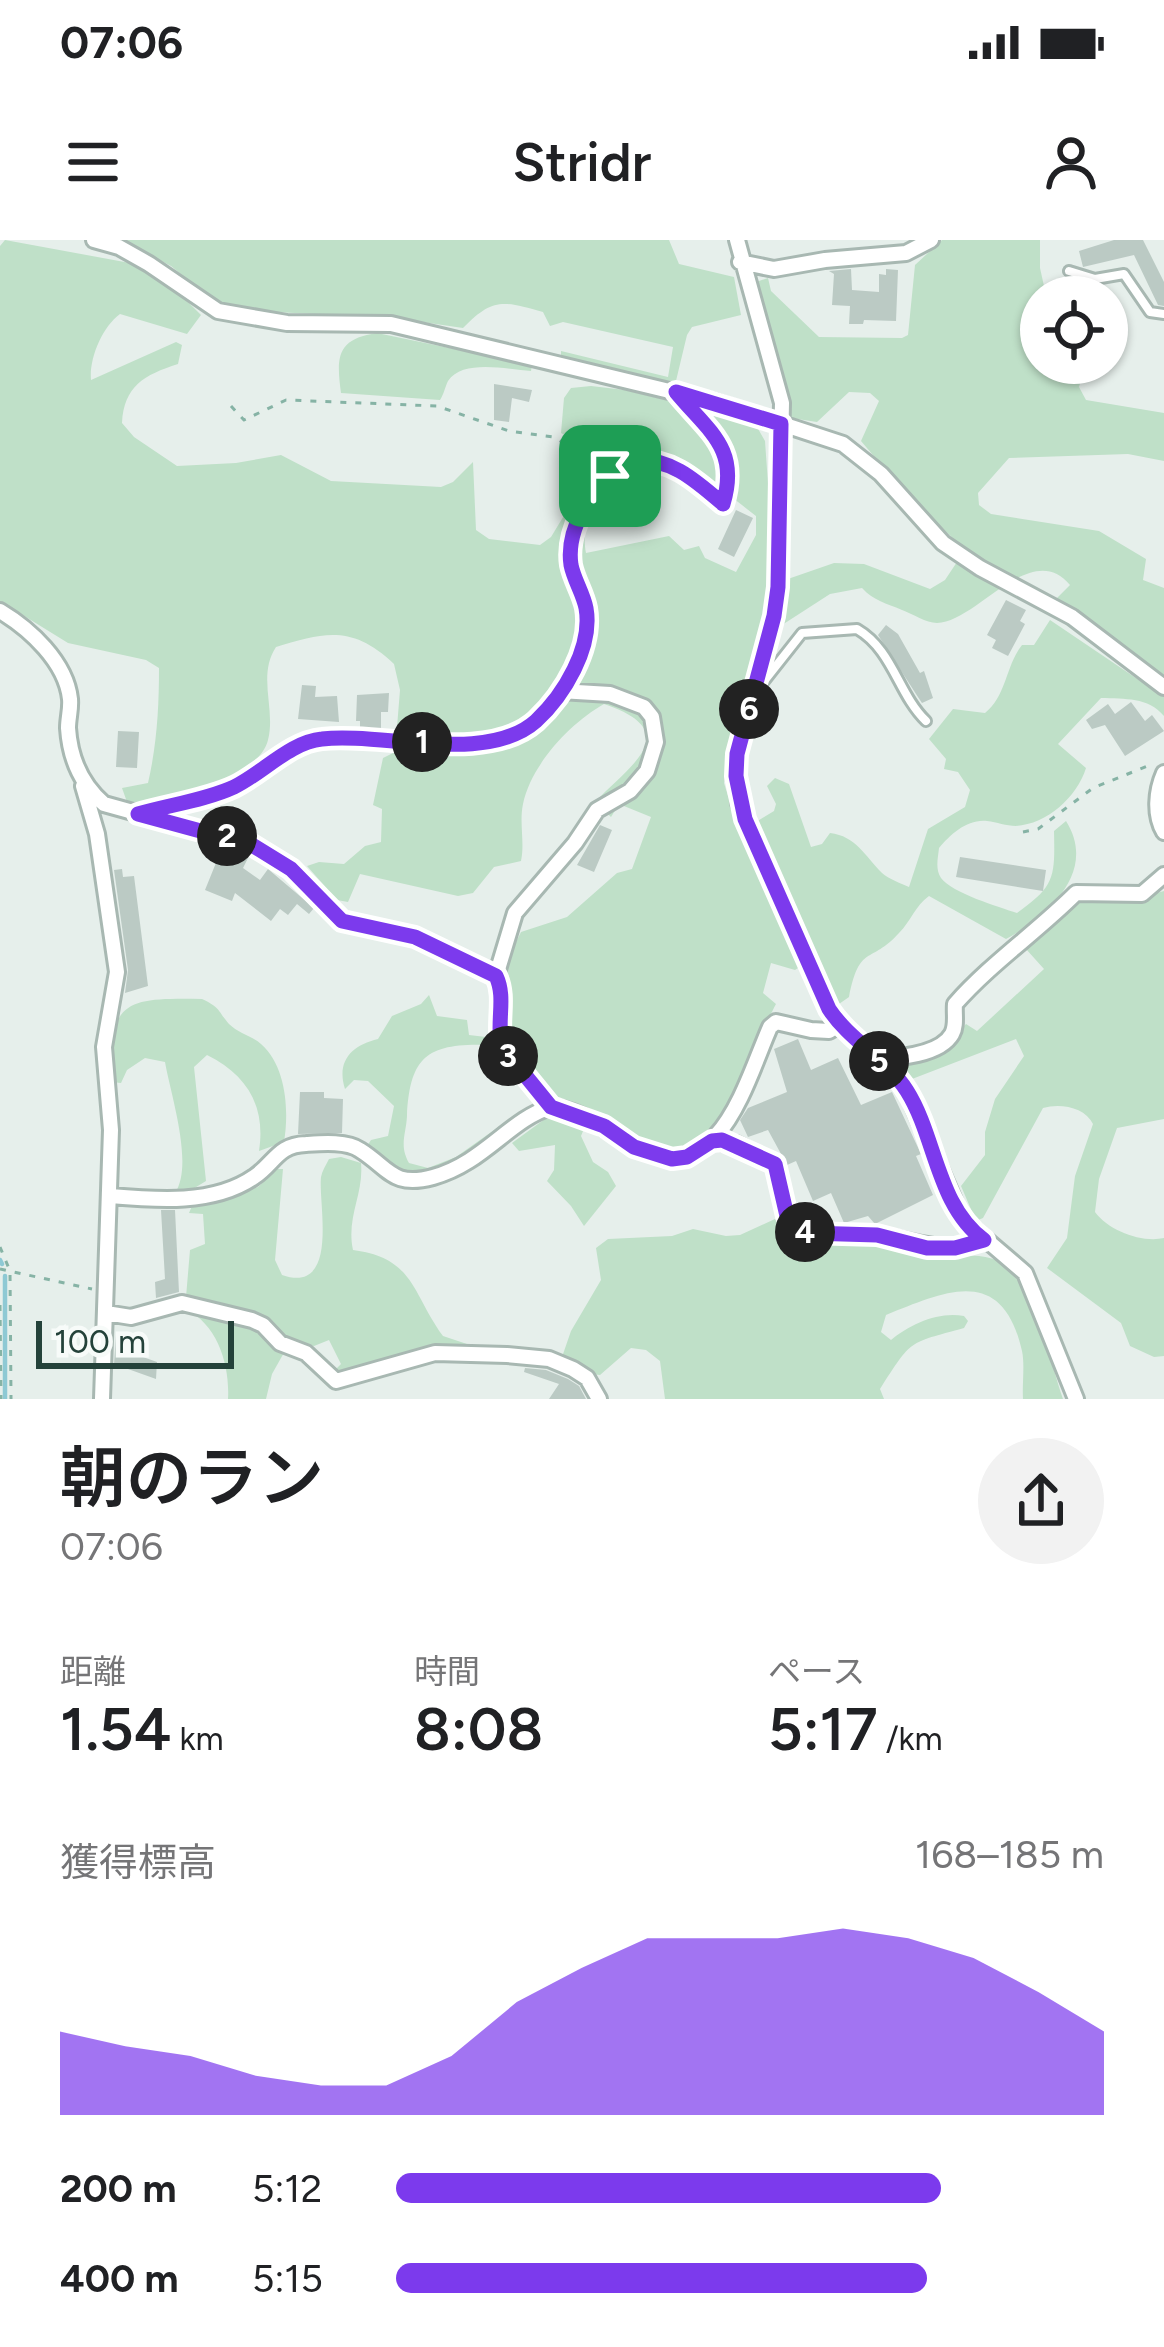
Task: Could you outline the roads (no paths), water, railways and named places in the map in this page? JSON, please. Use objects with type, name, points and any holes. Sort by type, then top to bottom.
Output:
[{"type":"street","points":[[94,240],[134,255],[218,311],[239,317],[287,323],[391,324],[676,392],[843,444],[860,454],[944,543],[980,568],[1072,617],[1164,687]]},
{"type":"street","points":[[737,240],[778,383],[781,424],[778,587],[737,754],[739,803],[829,1009],[839,1025],[910,1095],[962,1219],[1025,1274],[1076,1399]]},
{"type":"street","points":[[740,262],[774,269],[906,253],[931,240]]},
{"type":"street","points":[[138,814],[232,788],[312,740],[494,741],[533,724],[560,691],[580,654],[586,607],[569,546],[583,510],[610,476],[631,459],[651,459],[686,472],[723,504],[728,488],[727,456],[720,441],[676,392]]},
{"type":"street","points":[[0,611],[19,622],[56,662],[69,694],[69,736],[97,834],[117,972],[104,1047],[111,1130],[102,1399]]},
{"type":"street","points":[[560,691],[610,694],[644,707],[655,726],[653,754],[638,783],[597,810],[515,913],[496,976],[502,993],[499,1036],[503,1048],[551,1107],[604,1126],[634,1147],[672,1159],[687,1157],[712,1141],[736,1107],[770,1027],[776,1022],[829,1031],[839,1025]]},
{"type":"street","points":[[1164,770],[1158,813],[1164,832]]},
{"type":"street","points":[[82,784],[104,804],[252,845],[291,869],[342,921],[415,937],[496,976]]},
{"type":"street","points":[[877,1059],[905,1056],[948,1039],[955,1031],[955,1004],[1076,893],[1142,894],[1164,875]]},
{"type":"street","points":[[110,1196],[182,1200],[223,1190],[253,1179],[286,1146],[304,1144],[358,1147],[391,1176],[426,1179],[472,1162],[551,1107]]},
{"type":"street","points":[[712,1141],[736,1144],[775,1164],[787,1216],[797,1229],[877,1235],[927,1248],[955,1248],[984,1240]]},
{"type":"street","points":[[106,1313],[131,1317],[182,1303],[252,1320],[280,1343],[306,1353],[335,1381],[435,1353],[549,1360],[586,1378],[598,1399]]},
{"type":"lane","points":[[1069,271],[1095,279],[1124,274],[1150,312],[1164,314]]},
{"type":"lane","points":[[752,697],[802,634],[857,629],[886,658],[910,705],[926,721]]},
{"type":"waterway","points":[[0,1260],[2,1264]]},
{"type":"waterway","points":[[5,1276],[5,1399]]}]
